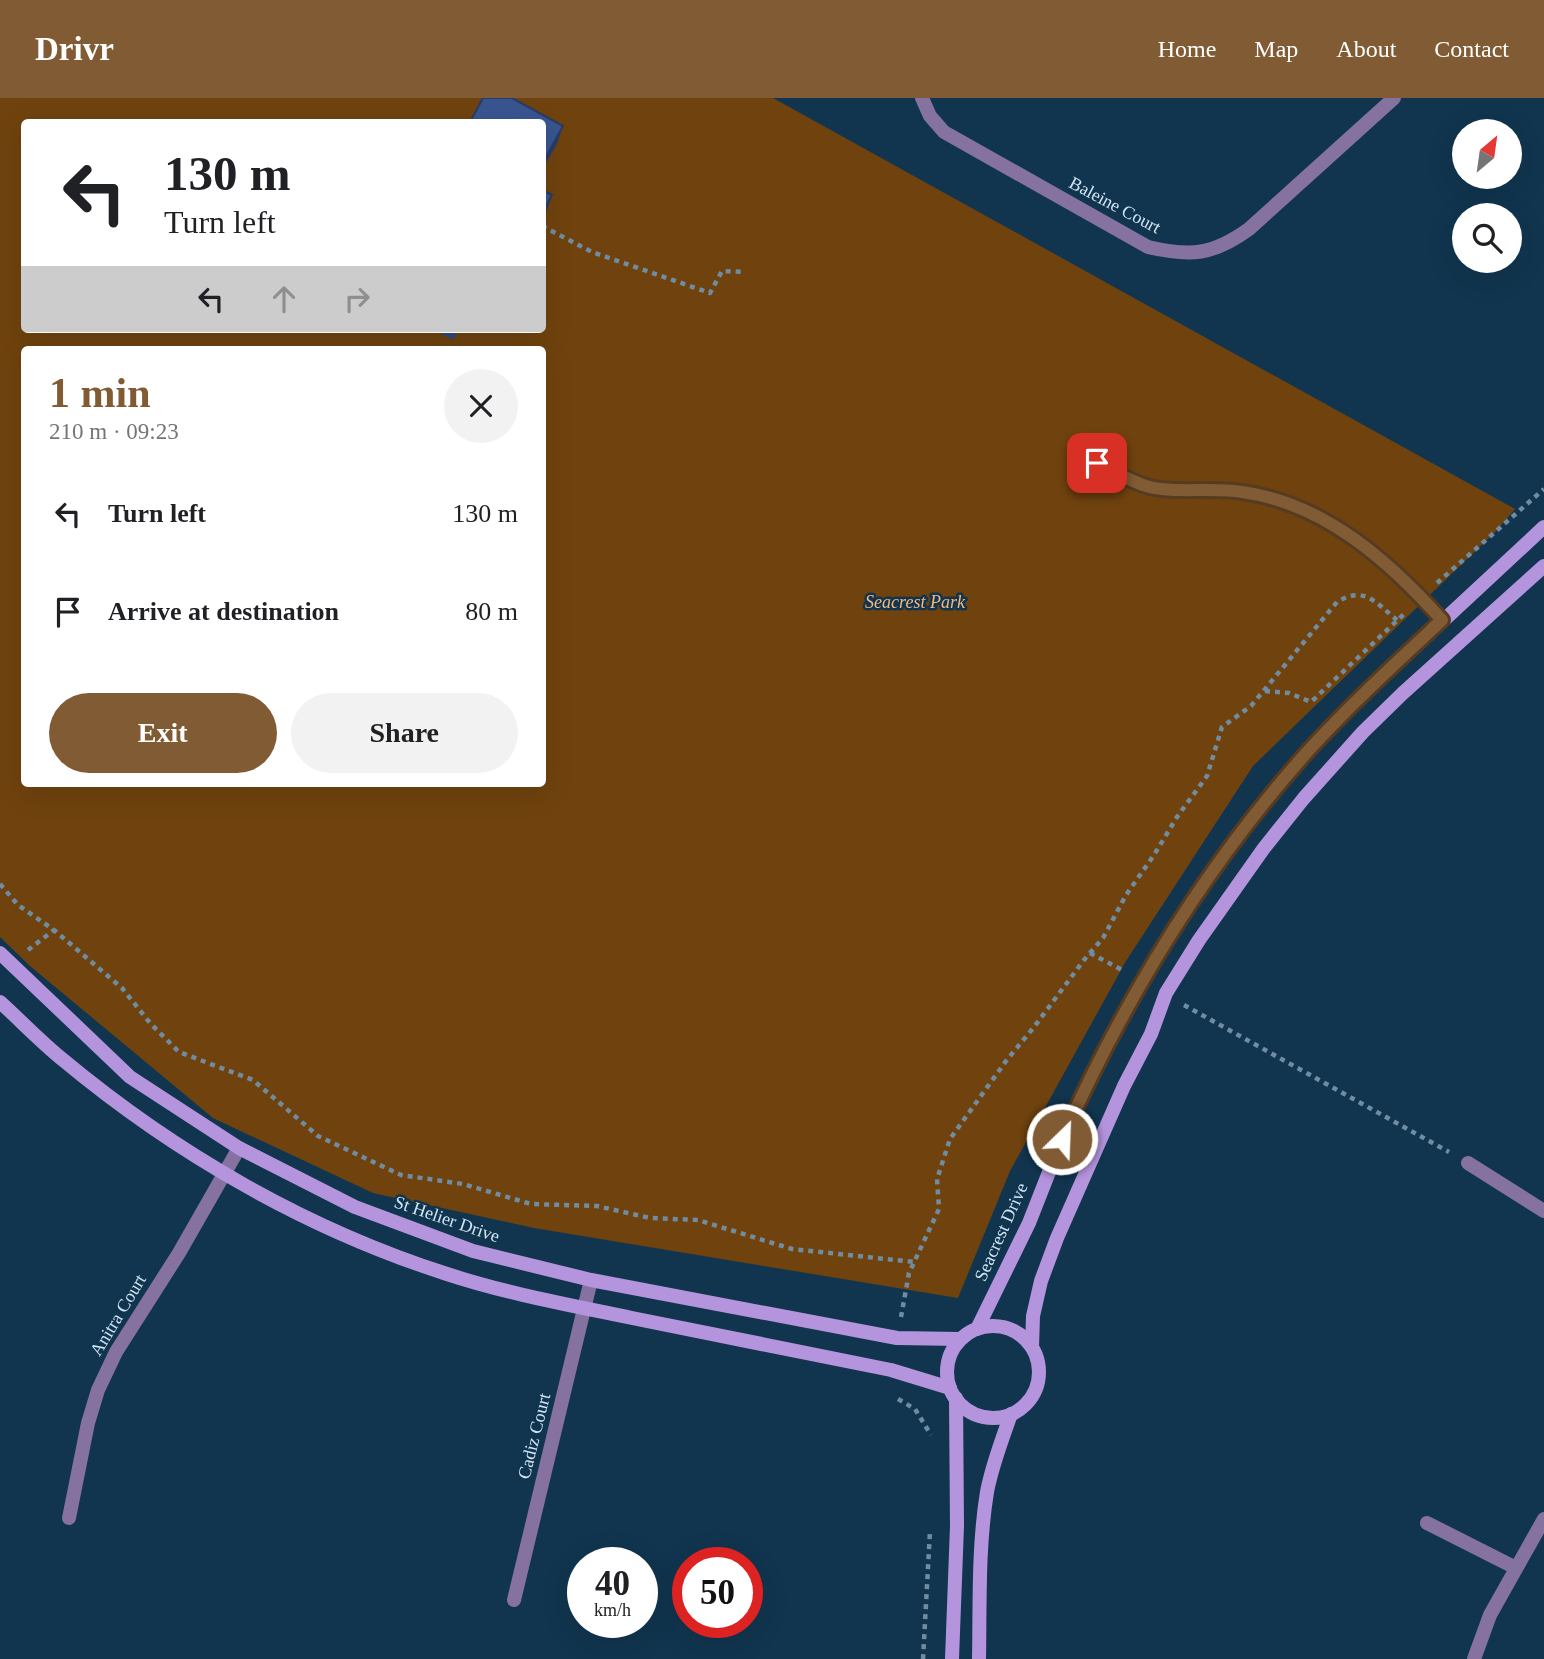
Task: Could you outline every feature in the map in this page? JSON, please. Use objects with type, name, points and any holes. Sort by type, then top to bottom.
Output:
[{"type":"main road","name":"Seacrest Drive","points":[[977,1329],[1029,1223],[1092,1072],[1142,980],[1212,871],[1274,790],[1346,711],[1544,527]]},
{"type":"main road","points":[[1032,1348],[1033,1316],[1045,1271],[1094,1153],[1151,1034],[1166,993],[1230,892],[1304,798],[1363,732],[1544,566]]},
{"type":"main road","name":"St Helier Drive","points":[[0,953],[130,1077],[239,1148],[355,1207],[473,1251],[591,1280],[897,1338],[960,1339]]},
{"type":"main road","points":[[0,1002],[61,1059],[127,1110],[224,1174],[287,1208],[366,1244],[447,1274],[526,1296],[891,1370],[953,1393],[971,1412],[991,1418],[1011,1415],[1024,1406],[1034,1394],[1039,1378],[1038,1363],[1024,1338],[1002,1327],[977,1329],[960,1339],[948,1362],[953,1393],[957,1527],[952,1659]]},
{"type":"main road","points":[[979,1659],[983,1539],[988,1491],[997,1453],[1011,1415]]},
{"type":"street","name":"Baleine Court","points":[[922,98],[930,116],[944,132],[1148,247],[1172,253],[1214,250],[1231,242],[1249,229],[1394,98]]},
{"type":"street","points":[[1097,463],[1147,487],[1242,491],[1290,503],[1324,519],[1357,540],[1422,597],[1442,620]]},
{"type":"street","name":"Anitra Court","points":[[69,1518],[88,1423],[98,1390],[116,1352],[179,1253],[239,1148]]},
{"type":"street","points":[[1468,1163],[1544,1211]]},
{"type":"street","name":"Cadiz Court","points":[[514,1600],[591,1280]]},
{"type":"street","points":[[1474,1659],[1490,1615],[1544,1519]]},
{"type":"street","points":[[1427,1523],[1516,1568]]},
{"type":"path","points":[[546,228],[592,252],[710,293],[722,271],[745,272]]},
{"type":"path","points":[[1264,691],[1289,694],[1311,702],[1422,597],[1544,489]]},
{"type":"path","points":[[897,1338],[909,1273],[939,1209],[937,1179],[950,1139],[1006,1060],[1103,938],[1126,895],[1207,776],[1222,727],[1251,706],[1338,602],[1350,594],[1368,596],[1397,620]]},
{"type":"path","points":[[0,884],[18,905],[54,930],[122,988],[150,1023],[179,1052],[253,1080],[318,1136],[401,1175],[463,1184],[531,1204],[597,1206],[650,1218],[698,1220],[792,1250],[914,1262]]},
{"type":"path","points":[[27,950],[54,930]]},
{"type":"path","points":[[1090,953],[1142,980]]},
{"type":"path","points":[[1166,993],[1468,1163]]},
{"type":"path","points":[[891,1370],[887,1393],[915,1409],[932,1432],[932,1446]]},
{"type":"path","points":[[923,1659],[931,1522]]},
{"type":"green space","name":"Seacrest Park","points":[[0,98],[773,98],[1515,509],[1496,531],[1253,766],[1126,961],[1010,1171],[958,1298],[534,1228],[373,1193],[213,1118],[30,966],[0,937]]},
{"type":"building","points":[[483,98],[512,98],[563,126],[546,157],[546,119],[472,119]]},
{"type":"building","points":[[546,192],[552,195],[546,206]]},
{"type":"route","points":[[1062,1139],[1092,1072],[1142,980],[1212,871],[1274,790],[1308,751],[1442,620],[1422,597],[1357,540],[1324,519],[1290,503],[1242,491],[1147,487],[1097,463]]}]
